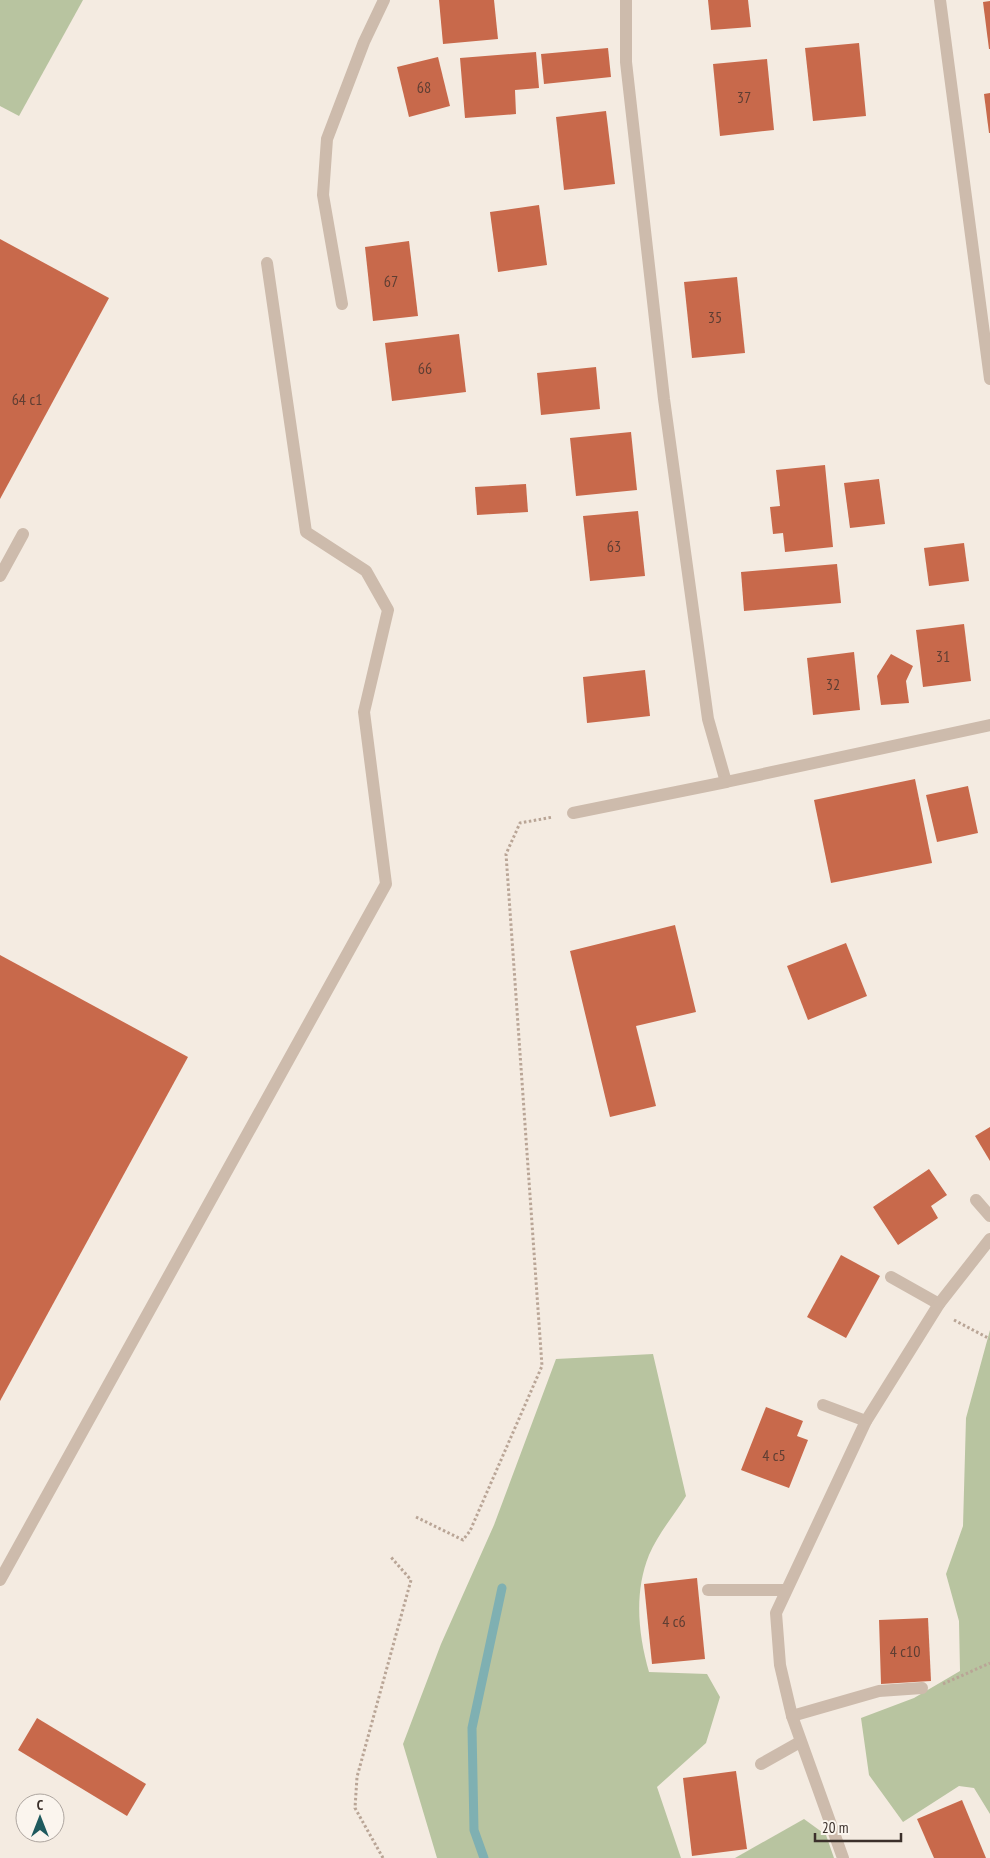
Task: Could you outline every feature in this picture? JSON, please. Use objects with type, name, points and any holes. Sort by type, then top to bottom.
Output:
[{"type":"street","points":[[342,304],[323,195],[327,139],[364,42],[384,0]]},
{"type":"street","points":[[626,0],[626,62],[664,399],[708,719],[726,782]]},
{"type":"street","points":[[940,0],[990,379]]},
{"type":"street","points":[[0,1580],[386,884],[364,712],[388,610],[366,571],[306,532],[267,263]]},
{"type":"street","points":[[0,576],[23,534]]},
{"type":"street","points":[[573,813],[990,725]]},
{"type":"street","points":[[976,1200],[990,1216]]},
{"type":"street","points":[[843,1858],[792,1716],[780,1666],[776,1613],[805,1555],[866,1422],[937,1308],[990,1239]]},
{"type":"street","points":[[892,1277],[937,1308]]},
{"type":"street","points":[[823,1405],[866,1422]]},
{"type":"street","points":[[708,1590],[786,1590]]},
{"type":"street","points":[[792,1716],[878,1691],[922,1688]]},
{"type":"street","points":[[761,1764],[800,1742]]},
{"type":"path","points":[[416,1517],[463,1540],[470,1531],[542,1366],[506,854],[520,823],[573,813]]},
{"type":"path","points":[[937,1308],[990,1340]]},
{"type":"path","points":[[383,1858],[354,1808],[357,1777],[411,1580],[390,1556]]},
{"type":"path","points":[[922,1688],[938,1686],[990,1662]]},
{"type":"green space","points":[[0,0],[83,0],[19,116],[0,106]]},
{"type":"green space","points":[[990,1330],[990,1814],[974,1788],[959,1786],[903,1822],[869,1775],[861,1718],[914,1698],[960,1671],[959,1621],[946,1574],[963,1526],[966,1418]]},
{"type":"green space","points":[[653,1354],[686,1496],[657,1540],[644,1569],[639,1613],[642,1643],[649,1672],[707,1674],[720,1697],[706,1743],[657,1787],[681,1858],[437,1858],[403,1744],[441,1644],[494,1525],[556,1359]]},
{"type":"green space","points":[[804,1819],[826,1835],[834,1858],[735,1858]]},
{"type":"building","points":[[439,0],[494,0],[498,39],[443,44]]},
{"type":"building","points":[[708,0],[748,0],[751,27],[711,30]]},
{"type":"building","points":[[990,1],[990,49],[989,49],[983,2]]},
{"type":"building","points":[[859,43],[866,116],[813,121],[805,48]]},
{"type":"building","points":[[608,48],[611,77],[544,84],[541,54]]},
{"type":"building","points":[[536,52],[539,88],[515,90],[516,114],[465,118],[460,58]]},
{"type":"building","points":[[438,57],[450,106],[409,117],[397,67]]},
{"type":"building","points":[[767,59],[774,130],[720,136],[713,64]]},
{"type":"building","points":[[990,93],[990,133],[989,133],[984,94]]},
{"type":"building","points":[[606,111],[615,184],[564,190],[556,117]]},
{"type":"building","points":[[539,205],[547,265],[498,272],[490,212]]},
{"type":"building","points":[[0,239],[109,298],[0,499]]},
{"type":"building","points":[[409,241],[418,316],[373,321],[365,247]]},
{"type":"building","points":[[737,277],[745,353],[692,358],[684,282]]},
{"type":"building","points":[[459,334],[466,392],[392,401],[385,343]]},
{"type":"building","points":[[596,367],[600,409],[541,415],[537,373]]},
{"type":"building","points":[[631,432],[637,490],[576,496],[570,438]]},
{"type":"building","points":[[825,465],[833,547],[785,552],[783,533],[773,534],[770,507],[780,506],[776,470]]},
{"type":"building","points":[[879,479],[885,524],[850,528],[844,483]]},
{"type":"building","points":[[526,484],[528,512],[477,515],[475,487]]},
{"type":"building","points":[[638,511],[645,576],[590,581],[583,516]]},
{"type":"building","points":[[964,543],[969,581],[929,586],[924,548]]},
{"type":"building","points":[[837,564],[841,603],[744,611],[741,572]]},
{"type":"building","points":[[964,624],[971,681],[923,687],[916,630]]},
{"type":"building","points":[[854,652],[860,710],[813,715],[807,658]]},
{"type":"building","points":[[891,654],[913,666],[906,681],[909,703],[881,705],[877,676]]},
{"type":"building","points":[[645,670],[650,716],[587,723],[583,677]]},
{"type":"building","points":[[915,779],[932,863],[831,883],[814,800]]},
{"type":"building","points":[[968,786],[978,833],[937,842],[926,795]]},
{"type":"building","points":[[675,925],[696,1012],[636,1026],[656,1106],[610,1117],[570,951]]},
{"type":"building","points":[[846,943],[867,996],[808,1020],[787,966]]},
{"type":"building","points":[[0,955],[188,1057],[0,1401]]},
{"type":"building","points":[[990,1127],[990,1161],[975,1136]]},
{"type":"building","points":[[929,1169],[947,1195],[931,1206],[938,1218],[898,1245],[873,1207]]},
{"type":"building","points":[[841,1255],[880,1276],[846,1338],[807,1317]]},
{"type":"building","points":[[766,1407],[803,1421],[797,1436],[808,1440],[789,1488],[741,1470]]},
{"type":"building","points":[[697,1578],[705,1659],[652,1664],[644,1584]]},
{"type":"building","points":[[928,1618],[931,1681],[881,1684],[879,1620]]},
{"type":"building","points":[[37,1718],[146,1784],[127,1816],[18,1750]]},
{"type":"building","points":[[736,1771],[747,1849],[692,1856],[683,1778]]},
{"type":"building","points":[[962,1800],[986,1858],[934,1858],[917,1819]]},
{"type":"waterway","points":[[484,1858],[474,1830],[472,1728],[502,1588]]}]
